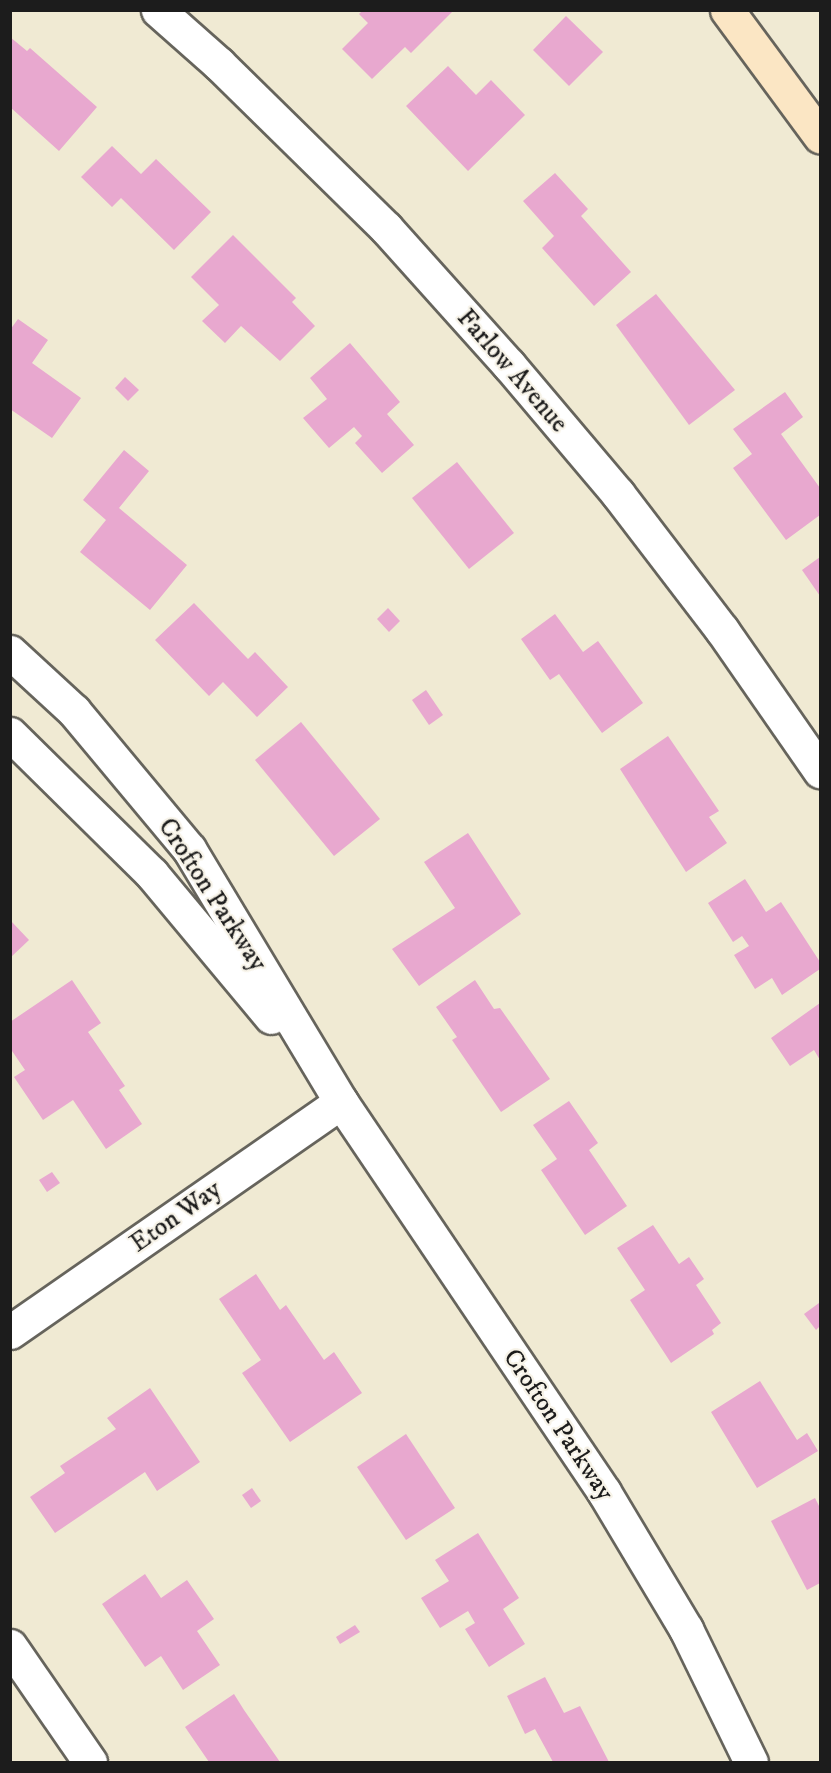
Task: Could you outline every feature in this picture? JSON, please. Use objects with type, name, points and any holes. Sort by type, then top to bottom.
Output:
[{"type":"main road","points":[[728,10],[820,136]]},
{"type":"street","name":"Farlow Avenue","points":[[158,10],[219,64],[386,228],[509,365],[667,557],[820,771]]},
{"type":"street","name":"Crofton Parkway","points":[[10,652],[74,711],[189,849],[341,1102],[604,1492],[686,1629],[751,1762]]},
{"type":"street","name":"Crofton Parkway","points":[[10,734],[152,874],[341,1102]]},
{"type":"street","name":"Eton Way","points":[[10,1332],[341,1102]]},
{"type":"street","points":[[10,1646],[90,1762]]},
{"type":"building","points":[[363,10],[454,10],[411,53],[405,47],[372,79],[342,49],[368,23],[359,14]]},
{"type":"building","points":[[566,16],[603,52],[569,86],[533,50]]},
{"type":"building","points":[[10,37],[27,51],[30,48],[97,107],[59,151],[10,107]]},
{"type":"building","points":[[448,66],[476,95],[491,80],[525,115],[468,171],[406,106]]},
{"type":"building","points":[[112,146],[141,174],[156,159],[211,212],[174,250],[121,198],[112,207],[81,177]]},
{"type":"building","points":[[555,173],[588,209],[581,216],[631,272],[594,306],[542,248],[554,236],[523,201]]},
{"type":"building","points":[[233,235],[296,298],[292,302],[315,326],[280,361],[241,326],[225,343],[202,321],[219,305],[191,277]]},
{"type":"building","points":[[656,294],[735,390],[689,425],[616,325]]},
{"type":"building","points":[[18,319],[48,340],[32,363],[81,398],[52,438],[10,409],[10,330]]},
{"type":"building","points":[[350,343],[400,402],[387,414],[414,445],[382,473],[355,443],[362,436],[354,427],[329,448],[303,418],[327,399],[310,378]]},
{"type":"building","points":[[125,377],[139,390],[128,401],[115,388]]},
{"type":"building","points":[[785,392],[803,417],[781,434],[820,488],[820,515],[786,540],[733,468],[752,454],[733,429]]},
{"type":"building","points":[[124,450],[149,471],[119,508],[187,565],[150,610],[80,552],[106,520],[83,500]]},
{"type":"building","points":[[457,462],[514,533],[469,569],[412,498]]},
{"type":"building","points":[[820,557],[820,596],[802,570]]},
{"type":"building","points":[[194,603],[248,659],[255,652],[288,687],[257,717],[223,682],[209,696],[155,640]]},
{"type":"building","points":[[388,608],[400,621],[389,632],[377,619]]},
{"type":"building","points":[[555,614],[583,652],[598,641],[643,703],[602,733],[559,674],[550,680],[521,639]]},
{"type":"building","points":[[426,690],[443,715],[429,725],[412,700]]},
{"type":"building","points":[[301,722],[380,819],[334,856],[255,760]]},
{"type":"building","points":[[668,736],[719,811],[709,817],[727,843],[686,872],[620,769]]},
{"type":"building","points":[[468,833],[521,914],[419,986],[392,949],[455,908],[424,862]]},
{"type":"building","points":[[745,879],[766,912],[781,902],[820,962],[820,969],[782,995],[772,978],[755,989],[734,955],[749,946],[742,936],[733,942],[708,903]]},
{"type":"building","points":[[10,920],[29,940],[10,958]]},
{"type":"building","points":[[72,980],[101,1023],[88,1032],[125,1086],[119,1090],[142,1124],[106,1149],[73,1100],[43,1120],[14,1077],[25,1070],[10,1048],[10,1022]]},
{"type":"building","points":[[475,980],[494,1009],[500,1008],[550,1079],[501,1112],[452,1040],[457,1037],[436,1007]]},
{"type":"building","points":[[820,1003],[820,1060],[814,1050],[790,1066],[771,1038]]},
{"type":"building","points":[[569,1101],[598,1143],[589,1150],[627,1206],[585,1235],[541,1170],[557,1159],[533,1125]]},
{"type":"building","points":[[52,1172],[60,1183],[47,1192],[39,1180]]},
{"type":"building","points":[[653,1225],[679,1264],[689,1257],[704,1279],[696,1285],[721,1323],[712,1330],[714,1334],[671,1363],[630,1300],[645,1290],[617,1248]]},
{"type":"building","points":[[256,1274],[280,1310],[286,1305],[324,1360],[334,1352],[362,1393],[290,1442],[242,1373],[261,1360],[219,1299]]},
{"type":"building","points":[[819,1303],[820,1326],[816,1330],[804,1314]]},
{"type":"building","points":[[760,1381],[797,1440],[807,1433],[818,1451],[757,1488],[711,1412]]},
{"type":"building","points":[[150,1388],[200,1462],[157,1491],[145,1472],[55,1533],[30,1497],[65,1473],[60,1466],[116,1429],[107,1418]]},
{"type":"building","points":[[406,1434],[455,1508],[406,1540],[357,1467]]},
{"type":"building","points":[[252,1488],[261,1501],[251,1508],[242,1495]]},
{"type":"building","points":[[815,1498],[820,1508],[820,1583],[807,1590],[771,1521]]},
{"type":"building","points":[[478,1533],[519,1598],[503,1609],[525,1644],[489,1667],[465,1629],[475,1623],[468,1611],[440,1628],[421,1598],[449,1581],[435,1560]]},
{"type":"building","points":[[145,1574],[161,1598],[187,1580],[214,1619],[197,1631],[220,1665],[183,1690],[161,1656],[145,1667],[102,1604]]},
{"type":"building","points":[[355,1625],[360,1632],[340,1644],[336,1637]]},
{"type":"building","points":[[545,1677],[564,1713],[580,1706],[609,1762],[553,1762],[535,1729],[525,1734],[507,1696]]},
{"type":"building","points":[[234,1694],[280,1762],[209,1762],[185,1727]]}]
